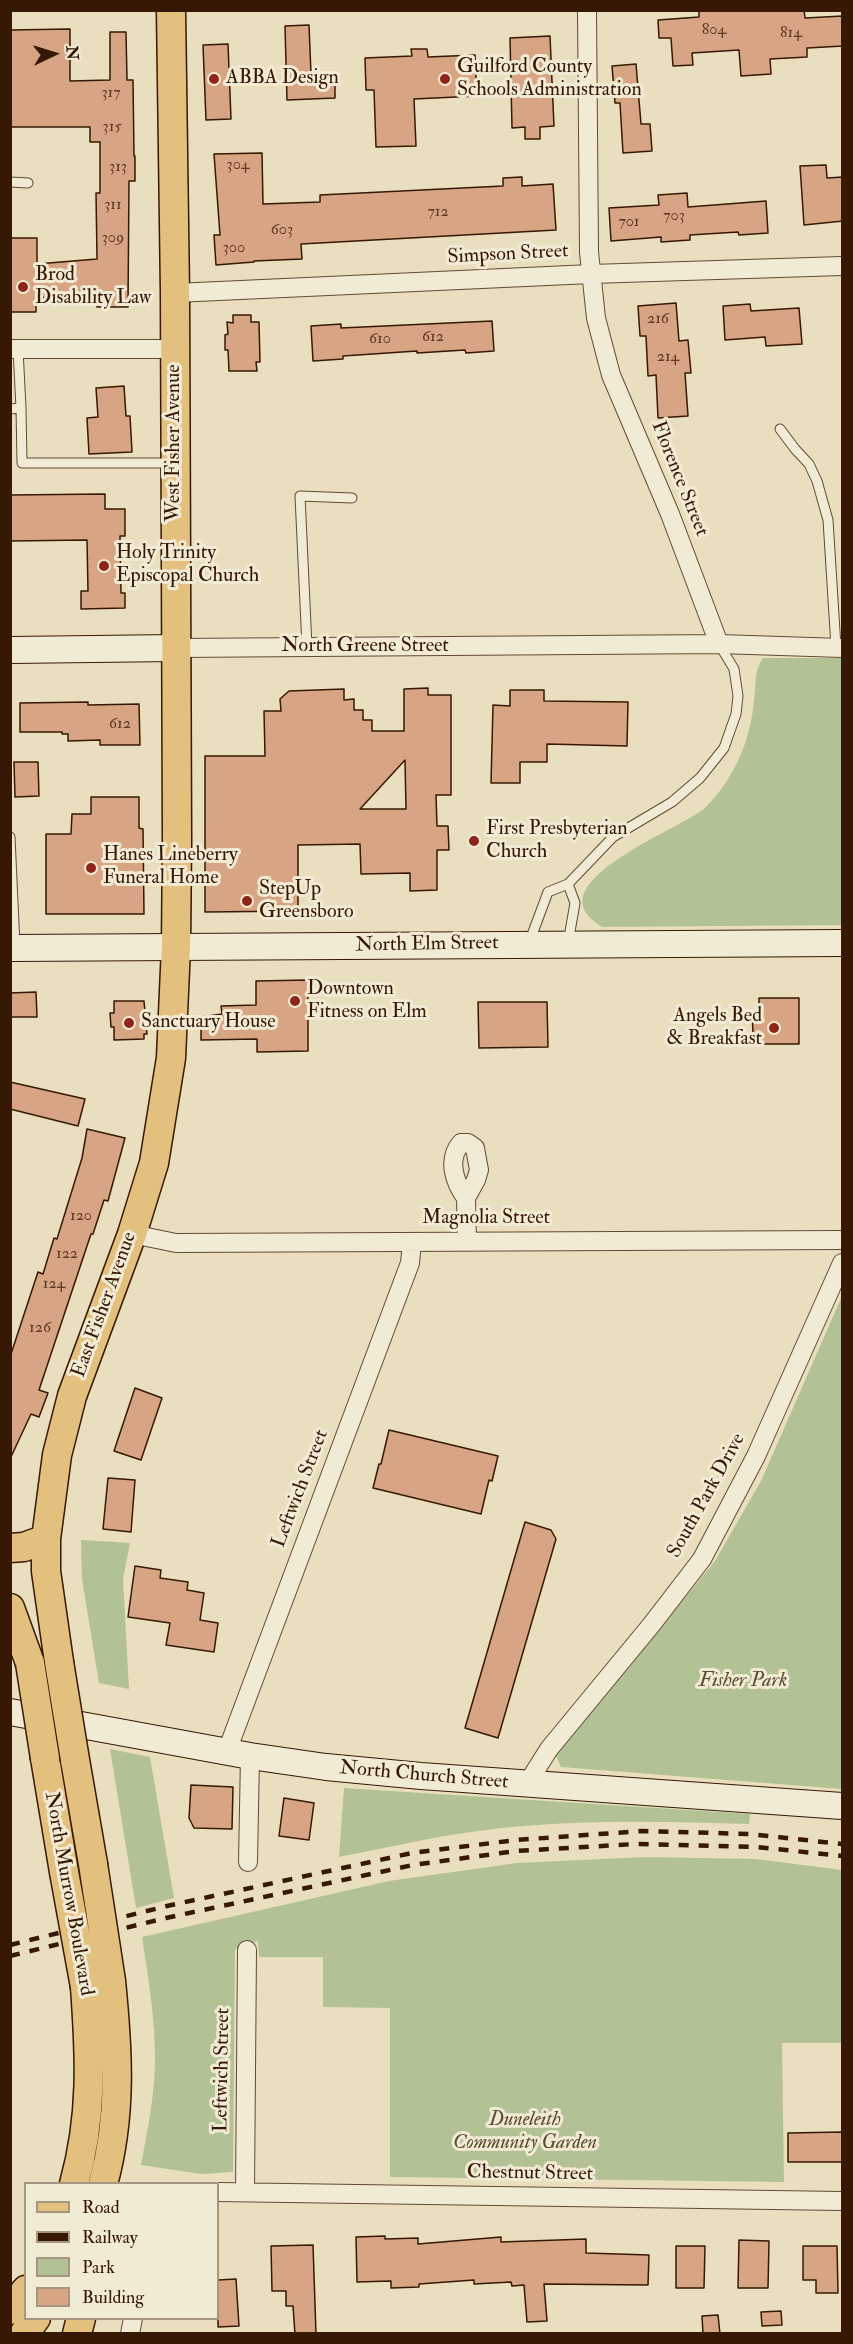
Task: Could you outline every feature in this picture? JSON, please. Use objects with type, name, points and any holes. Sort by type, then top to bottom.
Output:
[{"type":"main road","name":"West Fisher Avenue","points":[[171,10],[176,463],[176,947]]},
{"type":"main road","name":"East Fisher Avenue","points":[[59,1662],[46,1571],[46,1539],[52,1484],[72,1396],[132,1234],[154,1163],[171,1058],[176,947]]},
{"type":"main road","points":[[10,1548],[24,1547],[46,1539]]},
{"type":"main road","name":"North Murrow Boulevard","points":[[10,1608],[30,1663],[64,1872],[117,2038],[118,2104],[104,2182]]},
{"type":"main road","name":"North Murrow Boulevard","points":[[59,1662],[93,1864],[98,1984],[89,2043],[89,2106],[82,2157],[75,2182]]},
{"type":"main road","points":[[10,2310],[24,2292]]},
{"type":"main road","points":[[24,2334],[35,2320]]},
{"type":"street","name":"Florence Street","points":[[587,10],[588,230],[596,318],[611,375],[670,514],[719,644]]},
{"type":"street","name":"Simpson Street","points":[[175,292],[591,274],[843,266]]},
{"type":"street","points":[[14,349],[175,349]]},
{"type":"street","name":"North Greene Street","points":[[10,650],[719,644],[839,648]]},
{"type":"street","name":"North Elm Street","points":[[13,948],[843,943]]},
{"type":"street","points":[[466,1198],[467,1242]]},
{"type":"street","name":"Magnolia Street","points":[[132,1234],[176,1243],[843,1240]]},
{"type":"street","name":"Leftwich Street","points":[[248,1862],[239,1754],[410,1263],[412,1242]]},
{"type":"street","name":"South Park Drive","points":[[527,1784],[549,1749],[652,1624],[702,1558],[756,1456],[843,1263]]},
{"type":"street","name":"North Church Street","points":[[10,1712],[239,1754],[326,1767],[527,1784],[843,1806]]},
{"type":"street","name":"Leftwich Street","points":[[245,2192],[247,1950]]},
{"type":"street","name":"Chestnut Street","points":[[219,2192],[843,2201]]},
{"type":"lane","points":[[10,182],[28,183]]},
{"type":"lane","points":[[14,349],[21,408],[22,463],[176,463]]},
{"type":"lane","points":[[10,409],[21,408]]},
{"type":"lane","points":[[780,429],[809,464],[818,481],[828,520],[839,648]]},
{"type":"lane","points":[[307,647],[300,496],[352,498]]},
{"type":"lane","name":"Florence Street","points":[[529,944],[548,892],[568,884],[613,837],[672,802],[700,778],[724,748],[736,714],[738,696],[734,669],[719,644]]},
{"type":"lane","points":[[10,837],[13,948]]},
{"type":"lane","points":[[568,884],[575,903],[568,945]]},
{"type":"green space","points":[[763,658],[842,658],[842,925],[603,927],[585,910],[584,893],[597,876],[618,859],[706,807],[716,796],[732,772],[749,731],[757,673]]},
{"type":"green space","name":"Fisher Park","points":[[842,1296],[842,1789],[561,1767],[556,1756],[561,1748],[715,1561],[761,1481]]},
{"type":"green space","points":[[81,1540],[130,1543],[123,1579],[129,1689],[99,1683],[82,1579]]},
{"type":"green space","points":[[110,1749],[150,1757],[174,1898],[136,1908]]},
{"type":"green space","points":[[344,1788],[750,1814],[749,1824],[613,1822],[512,1827],[443,1836],[339,1857]]},
{"type":"green space","name":"Duneleith Community Garden","points":[[645,1857],[756,1859],[842,1870],[842,2043],[782,2043],[784,2182],[390,2177],[390,2008],[323,2007],[323,1957],[259,1957],[258,1941],[235,1949],[233,2172],[201,2174],[141,2165],[151,2108],[155,2065],[152,2008],[142,1937],[389,1881],[517,1863]]},
{"type":"building","points":[[699,10],[804,10],[805,18],[843,16],[843,46],[807,48],[807,57],[770,59],[771,74],[741,76],[739,50],[692,53],[693,65],[673,66],[671,38],[659,38],[658,20],[699,17]]},
{"type":"building","points":[[309,25],[311,74],[335,73],[335,98],[287,100],[285,26]]},
{"type":"building","points":[[70,29],[70,81],[110,80],[110,32],[126,32],[127,80],[133,80],[135,156],[135,181],[129,181],[128,307],[97,307],[97,294],[36,298],[36,312],[10,312],[10,238],[37,238],[37,264],[97,259],[96,193],[100,193],[100,142],[90,142],[90,127],[10,127],[10,30]]},
{"type":"building","points":[[550,36],[554,126],[540,127],[540,139],[525,139],[525,127],[512,128],[510,38]]},
{"type":"building","points":[[228,44],[231,119],[206,120],[203,45]]},
{"type":"building","points":[[411,49],[427,49],[428,57],[475,55],[477,96],[414,99],[416,146],[376,147],[374,90],[366,90],[365,58],[412,56]]},
{"type":"building","points":[[636,64],[641,124],[650,124],[652,151],[623,153],[620,103],[615,103],[612,66]]},
{"type":"building","points":[[262,153],[263,204],[320,202],[320,195],[503,186],[503,178],[522,177],[522,186],[553,184],[556,230],[301,244],[302,259],[216,265],[214,235],[220,235],[214,154]]},
{"type":"building","points":[[826,165],[827,178],[843,177],[843,221],[804,225],[800,166]]},
{"type":"building","points":[[687,193],[688,207],[766,201],[768,233],[690,235],[690,240],[661,242],[661,237],[611,241],[609,208],[659,205],[658,195]]},
{"type":"building","points":[[676,303],[679,341],[688,340],[691,373],[685,373],[688,416],[658,418],[656,375],[648,376],[646,336],[640,336],[638,306]]},
{"type":"building","points":[[750,304],[751,311],[799,308],[802,344],[766,346],[765,337],[725,340],[723,306]]},
{"type":"building","points":[[233,315],[251,315],[251,322],[259,322],[260,362],[256,362],[257,371],[229,371],[225,335],[228,334],[227,322],[233,323]]},
{"type":"building","points":[[492,321],[494,351],[417,353],[417,351],[343,356],[343,359],[313,361],[311,326],[341,324],[341,328]]},
{"type":"building","points":[[124,386],[126,416],[130,416],[132,452],[89,454],[87,418],[98,417],[96,388]]},
{"type":"building","name":"Holy Trinity Episcopal Church","points":[[105,494],[105,509],[125,509],[125,536],[120,536],[121,593],[125,593],[125,608],[81,609],[81,591],[88,591],[87,540],[10,541],[10,495]]},
{"type":"building","points":[[428,688],[428,695],[451,695],[451,795],[436,795],[437,826],[448,826],[449,850],[437,850],[437,890],[410,891],[410,873],[361,874],[360,844],[298,845],[298,911],[205,912],[205,756],[265,756],[264,711],[281,711],[280,699],[289,691],[344,689],[344,700],[354,699],[354,710],[363,710],[363,720],[372,720],[372,731],[404,731],[404,689]],"holes":[[[405,760],[406,809],[360,809]]]},
{"type":"building","points":[[510,690],[544,690],[544,701],[628,702],[627,746],[547,744],[547,762],[520,762],[520,783],[491,783],[493,705],[510,706]]},
{"type":"building","points":[[88,702],[88,705],[139,704],[140,745],[100,745],[100,740],[68,741],[68,734],[62,734],[62,732],[20,732],[20,703]]},
{"type":"building","points":[[14,762],[38,762],[39,796],[15,797]]},
{"type":"building","points":[[91,797],[139,797],[139,828],[143,829],[144,914],[46,914],[46,834],[71,834],[72,814],[91,814]]},
{"type":"building","points":[[308,980],[308,1051],[257,1052],[257,1039],[201,1040],[201,1017],[222,1014],[221,1006],[256,1005],[256,981]]},
{"type":"building","points":[[36,992],[37,1017],[10,1017],[10,993]]},
{"type":"building","points":[[759,998],[799,998],[799,1044],[760,1044],[760,1033],[753,1033],[752,1012],[759,1012]]},
{"type":"building","name":"Sanctuary House","points":[[114,1001],[144,1001],[147,1034],[144,1034],[144,1039],[114,1040],[114,1027],[111,1027],[110,1013],[114,1013]]},
{"type":"building","points":[[478,1002],[547,1002],[548,1047],[479,1048]]},
{"type":"building","points":[[10,1082],[85,1099],[78,1126],[10,1109]]},
{"type":"building","points":[[87,1129],[125,1138],[108,1201],[104,1200],[93,1234],[91,1234],[39,1390],[48,1393],[39,1417],[31,1414],[10,1459],[10,1357],[38,1272],[43,1274],[54,1238],[57,1239],[82,1158]]},
{"type":"building","points":[[135,1388],[162,1398],[141,1460],[114,1451]]},
{"type":"building","points":[[389,1430],[498,1456],[492,1481],[489,1480],[481,1514],[373,1488]]},
{"type":"building","points":[[108,1478],[135,1480],[131,1532],[103,1529]]},
{"type":"building","points":[[525,1522],[551,1530],[556,1539],[498,1738],[465,1728]]},
{"type":"building","points":[[135,1566],[161,1570],[160,1578],[188,1582],[187,1590],[204,1593],[200,1620],[218,1623],[214,1652],[166,1645],[170,1623],[128,1617]]},
{"type":"building","points":[[191,1785],[233,1787],[232,1829],[194,1828],[189,1818]]},
{"type":"building","points":[[284,1798],[314,1803],[309,1840],[279,1836]]},
{"type":"building","points":[[843,2132],[843,2162],[788,2162],[788,2133]]},
{"type":"building","points":[[385,2236],[385,2239],[418,2238],[418,2244],[501,2237],[501,2242],[586,2239],[586,2253],[649,2255],[648,2285],[544,2284],[547,2321],[527,2322],[524,2285],[512,2286],[511,2282],[474,2284],[474,2280],[391,2288],[391,2281],[357,2282],[356,2237]]},
{"type":"building","points":[[739,2240],[769,2241],[768,2288],[738,2288]]},
{"type":"building","points":[[313,2245],[316,2334],[295,2334],[293,2306],[286,2306],[286,2291],[272,2291],[271,2246]]},
{"type":"building","points":[[676,2246],[705,2246],[704,2288],[676,2288]]},
{"type":"building","points":[[803,2246],[837,2246],[838,2293],[816,2293],[816,2280],[803,2280]]},
{"type":"building","points":[[236,2279],[239,2326],[218,2327],[219,2280]]},
{"type":"building","points":[[781,2311],[782,2325],[762,2326],[761,2312]]},
{"type":"building","points":[[718,2315],[720,2334],[703,2334],[702,2316]]},
{"type":"railway","points":[[10,1945],[167,1906],[412,1853],[516,1840],[642,1831],[750,1834],[842,1844]]},
{"type":"railway","points":[[10,1956],[166,1918],[413,1865],[516,1851],[635,1844],[757,1847],[842,1856]]},
{"type":"place","name":"ABBA Design","points":[[214,79]]},
{"type":"place","name":"Guilford County Schools Administration","points":[[445,79]]},
{"type":"place","name":"Brod Disability Law","points":[[23,287]]},
{"type":"place","name":"Holy Trinity Episcopal Church","points":[[104,566]]},
{"type":"place","name":"First Presbyterian Church","points":[[474,841]]},
{"type":"place","name":"Hanes Lineberry Funeral Home","points":[[91,868]]},
{"type":"place","name":"StepUp Greensboro","points":[[247,901]]},
{"type":"place","name":"Downtown Fitness on Elm","points":[[295,1001]]},
{"type":"place","name":"Sanctuary House","points":[[129,1023]]},
{"type":"place","name":"Angels Bed & Breakfast","points":[[774,1028]]}]
